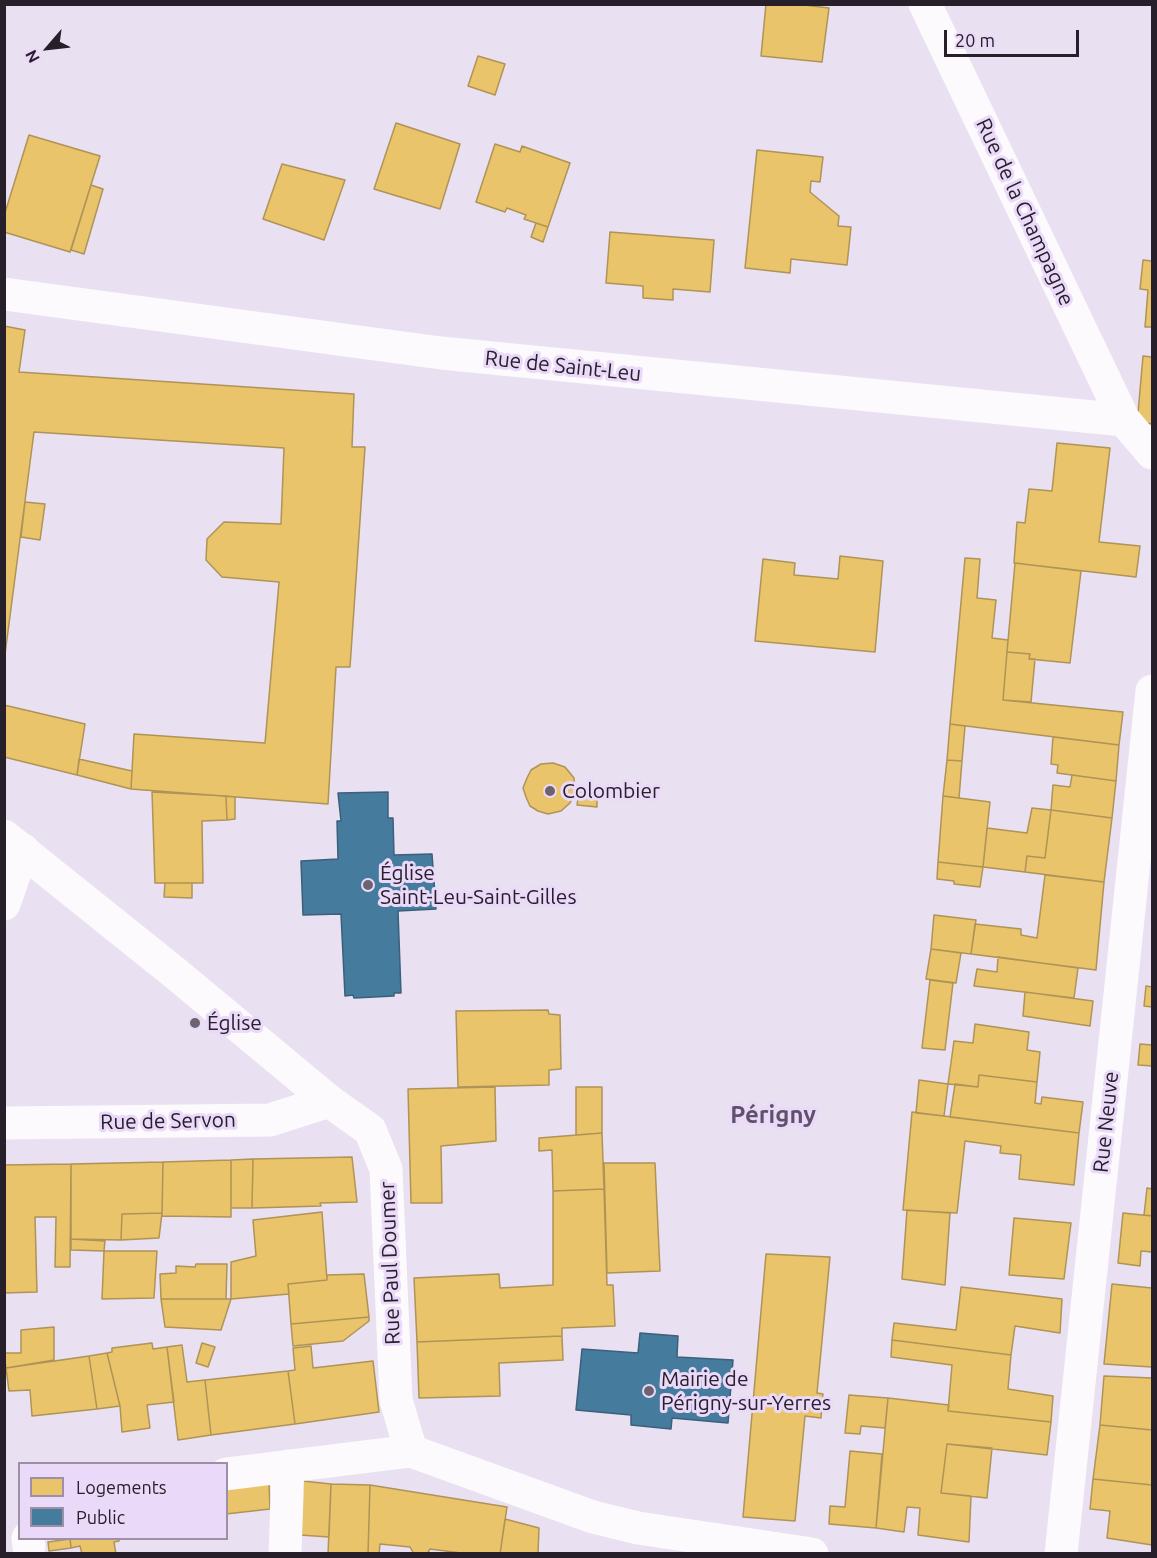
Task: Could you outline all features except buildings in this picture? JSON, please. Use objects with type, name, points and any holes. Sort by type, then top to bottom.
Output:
[{"type":"street","name":"Rue de la Champagne","points":[[926,4],[1124,420]]},
{"type":"street","name":"Rue de Saint-Leu","points":[[4,294],[441,353],[1124,420]]},
{"type":"street","points":[[1124,420],[1152,453]]},
{"type":"street","name":"Rue Neuve","points":[[1061,1554],[1152,691]]},
{"type":"street","points":[[4,904],[14,843]]},
{"type":"street","name":"Rue Paul Doumer","points":[[14,843],[175,972],[329,1101],[370,1131],[386,1169],[396,1400],[411,1451]]},
{"type":"street","name":"Rue de Servon","points":[[4,1123],[270,1120],[329,1101]]},
{"type":"street","points":[[228,1474],[411,1451],[593,1517],[638,1541],[812,1554]]},
{"type":"street","points":[[285,1554],[288,1466]]},
{"type":"place","name":"Colombier","points":[[550,791]]},
{"type":"place","name":"Église Saint-Leu-Saint-Gilles","points":[[368,885]]},
{"type":"place","name":"Église","points":[[195,1023]]},
{"type":"place","name":"Mairie de Périgny-sur-Yerres","points":[[649,1391]]},
{"type":"district","name":"Périgny","points":[[773,1115]]}]
